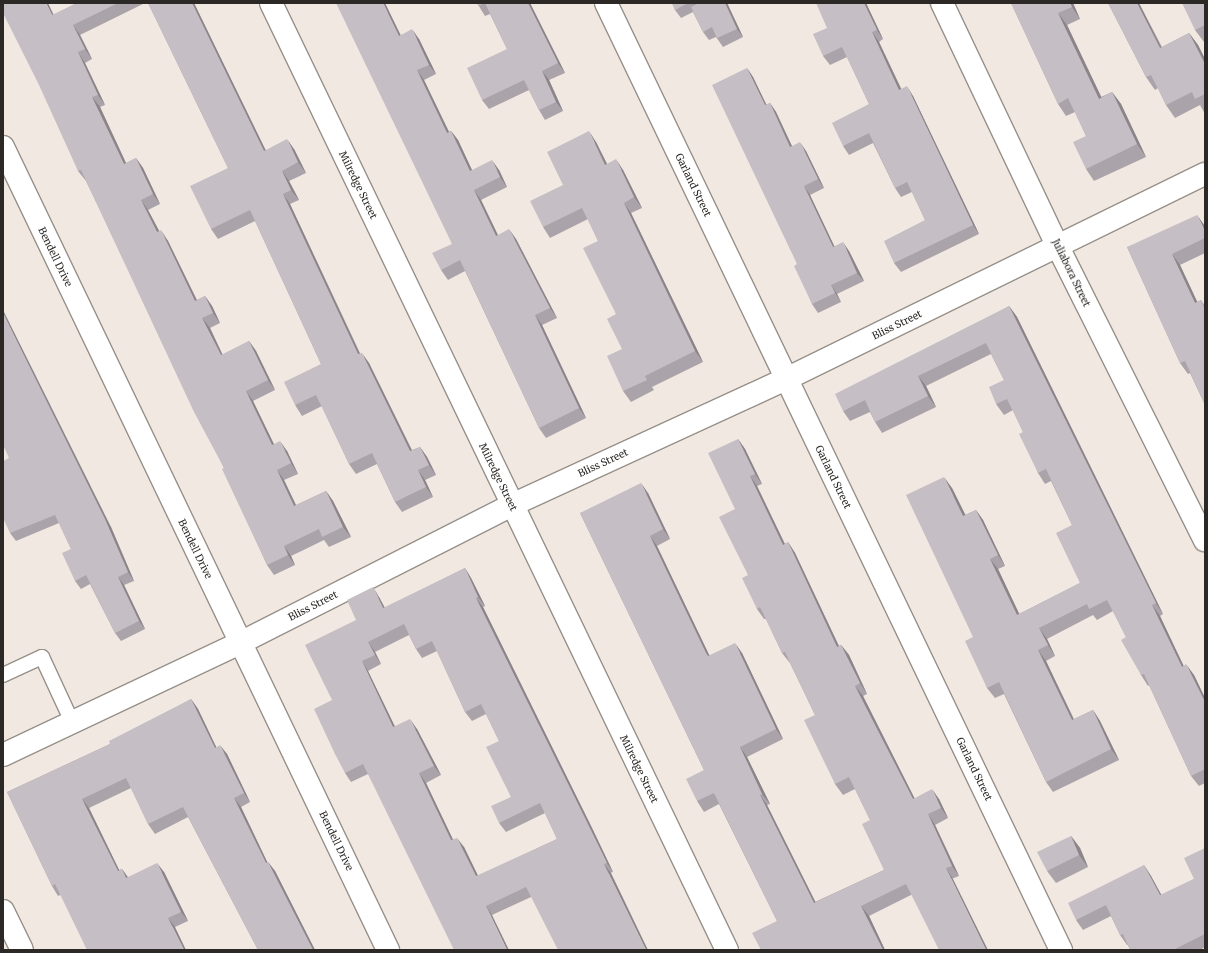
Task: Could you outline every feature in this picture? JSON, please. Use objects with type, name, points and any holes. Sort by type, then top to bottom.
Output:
[{"type":"street","name":"Milredge Street","points":[[271,3],[727,950]]},
{"type":"street","name":"Garland Street","points":[[606,3],[1061,950]]},
{"type":"street","name":"Juliabora Street","points":[[942,3],[1058,247],[1205,540]]},
{"type":"street","name":"Bendell Drive","points":[[3,147],[388,950]]},
{"type":"street","name":"Bliss Street","points":[[3,755],[73,724],[240,643],[512,505],[786,379],[1205,174]]},
{"type":"street","points":[[3,911],[22,950]]},
{"type":"lane","points":[[3,675],[42,657],[73,724]]},
{"type":"building","points":[[3,3],[46,3],[52,15],[77,3],[118,3],[73,25],[85,49],[78,52],[98,95],[92,97],[124,164],[136,158],[153,194],[141,200],[157,232],[161,230],[195,301],[205,296],[213,313],[202,318],[221,355],[249,341],[268,380],[246,391],[272,445],[280,441],[291,463],[277,470],[294,506],[326,491],[343,527],[322,537],[319,529],[284,546],[288,555],[267,565],[222,469],[224,468],[194,412],[81,170],[78,171],[39,85],[3,13]]},
{"type":"building","points":[[148,3],[192,3],[264,151],[287,139],[298,162],[282,171],[291,190],[283,194],[358,354],[362,353],[410,451],[420,447],[429,465],[418,470],[426,487],[395,502],[372,453],[349,464],[316,395],[295,405],[284,382],[321,364],[250,210],[211,229],[190,186],[228,168]]},
{"type":"building","points":[[336,3],[383,3],[399,36],[412,29],[429,65],[417,70],[447,133],[451,131],[470,171],[492,160],[500,177],[474,190],[496,236],[509,229],[550,308],[535,315],[579,408],[539,428],[460,260],[441,270],[432,253],[452,244]]},
{"type":"building","points":[[477,3],[485,3],[478,6]]},
{"type":"building","points":[[485,3],[528,3],[558,63],[542,71],[556,102],[539,110],[524,80],[482,100],[467,68],[507,49]]},
{"type":"building","points":[[672,3],[688,3],[675,10]]},
{"type":"building","points":[[699,3],[725,3],[737,29],[717,38],[712,27],[703,32],[691,7]]},
{"type":"building","points":[[816,3],[864,3],[877,30],[872,32],[899,90],[907,86],[973,225],[894,263],[884,241],[925,220],[907,182],[895,188],[869,133],[843,146],[832,123],[869,104],[842,47],[823,56],[813,34],[827,28]]},
{"type":"building","points":[[1011,3],[1070,3],[1072,7],[1058,13],[1099,99],[1112,92],[1137,144],[1086,169],[1073,142],[1086,136],[1068,98],[1058,104]]},
{"type":"building","points":[[1108,3],[1137,3],[1160,48],[1189,33],[1205,64],[1205,94],[1195,99],[1192,92],[1166,105],[1151,75],[1146,77]]},
{"type":"building","points":[[1182,3],[1205,3],[1205,25],[1195,30]]},
{"type":"building","points":[[747,68],[765,105],[770,103],[790,147],[800,142],[818,179],[804,186],[833,247],[843,242],[857,273],[831,285],[835,293],[812,304],[794,266],[797,264],[712,85]]},
{"type":"building","points":[[589,131],[605,165],[616,159],[634,197],[624,203],[695,351],[645,376],[647,380],[623,391],[607,356],[622,349],[607,319],[616,314],[583,248],[598,241],[582,208],[543,227],[530,201],[563,185],[547,152]]},
{"type":"building","points":[[1197,215],[1205,231],[1205,238],[1172,254],[1195,303],[1201,300],[1205,310],[1205,405],[1185,361],[1180,363],[1127,247]]},
{"type":"building","points":[[1009,306],[1156,603],[1152,605],[1182,667],[1186,664],[1205,702],[1205,769],[1191,776],[1144,674],[1141,675],[1121,640],[1126,637],[1107,600],[1089,609],[1087,604],[1039,628],[1048,645],[1038,650],[1072,720],[1093,710],[1111,749],[1046,782],[999,682],[987,688],[965,641],[973,637],[906,495],[944,477],[963,516],[976,510],[998,555],[990,559],[1017,615],[1080,583],[1056,533],[1072,525],[1046,469],[1038,473],[1019,434],[1023,432],[1007,399],[996,404],[989,387],[1004,380],[986,343],[918,376],[928,396],[875,422],[865,400],[843,411],[835,394]]},
{"type":"building","points":[[3,313],[105,519],[128,572],[118,577],[139,621],[115,633],[86,575],[75,581],[62,553],[71,549],[55,515],[10,533],[3,518],[3,461],[9,458],[3,445]]},
{"type":"building","points":[[738,439],[755,474],[750,476],[783,545],[788,542],[837,647],[841,645],[860,683],[855,686],[913,799],[932,789],[941,808],[928,814],[952,866],[946,868],[986,950],[939,950],[906,884],[861,906],[883,950],[761,950],[752,933],[777,921],[714,793],[697,801],[686,779],[704,770],[580,513],[641,483],[663,529],[650,536],[706,653],[708,656],[735,643],[776,729],[740,747],[762,794],[760,795],[814,903],[884,870],[862,824],[870,820],[849,777],[835,784],[804,720],[815,715],[785,652],[782,653],[760,607],[757,609],[742,578],[748,575],[719,517],[735,509],[708,453]]},
{"type":"building","points":[[465,568],[478,597],[476,598],[607,863],[604,864],[646,950],[558,950],[526,887],[486,906],[507,950],[454,950],[363,764],[345,773],[314,709],[332,700],[305,645],[356,620],[347,600],[373,587],[383,608]],"holes":[[[404,624],[416,649],[432,641],[465,712],[481,704],[499,741],[486,747],[511,797],[491,806],[499,823],[540,803],[557,839],[476,876],[457,838],[451,840],[419,773],[434,766],[410,719],[393,727],[362,661],[375,655],[368,642]]]},
{"type":"building","points":[[191,699],[215,748],[220,745],[244,793],[234,798],[266,863],[268,862],[313,950],[258,950],[183,807],[148,824],[126,778],[82,799],[118,871],[122,869],[126,878],[157,863],[181,912],[168,918],[184,950],[87,950],[55,884],[52,886],[7,792],[110,744],[109,741]]},
{"type":"building","points":[[1071,836],[1079,855],[1047,871],[1037,852]]},
{"type":"building","points":[[1205,848],[1205,934],[1175,950],[1130,950],[1123,934],[1120,935],[1106,905],[1076,920],[1068,903],[1144,865],[1160,895],[1194,879],[1184,858]]}]
